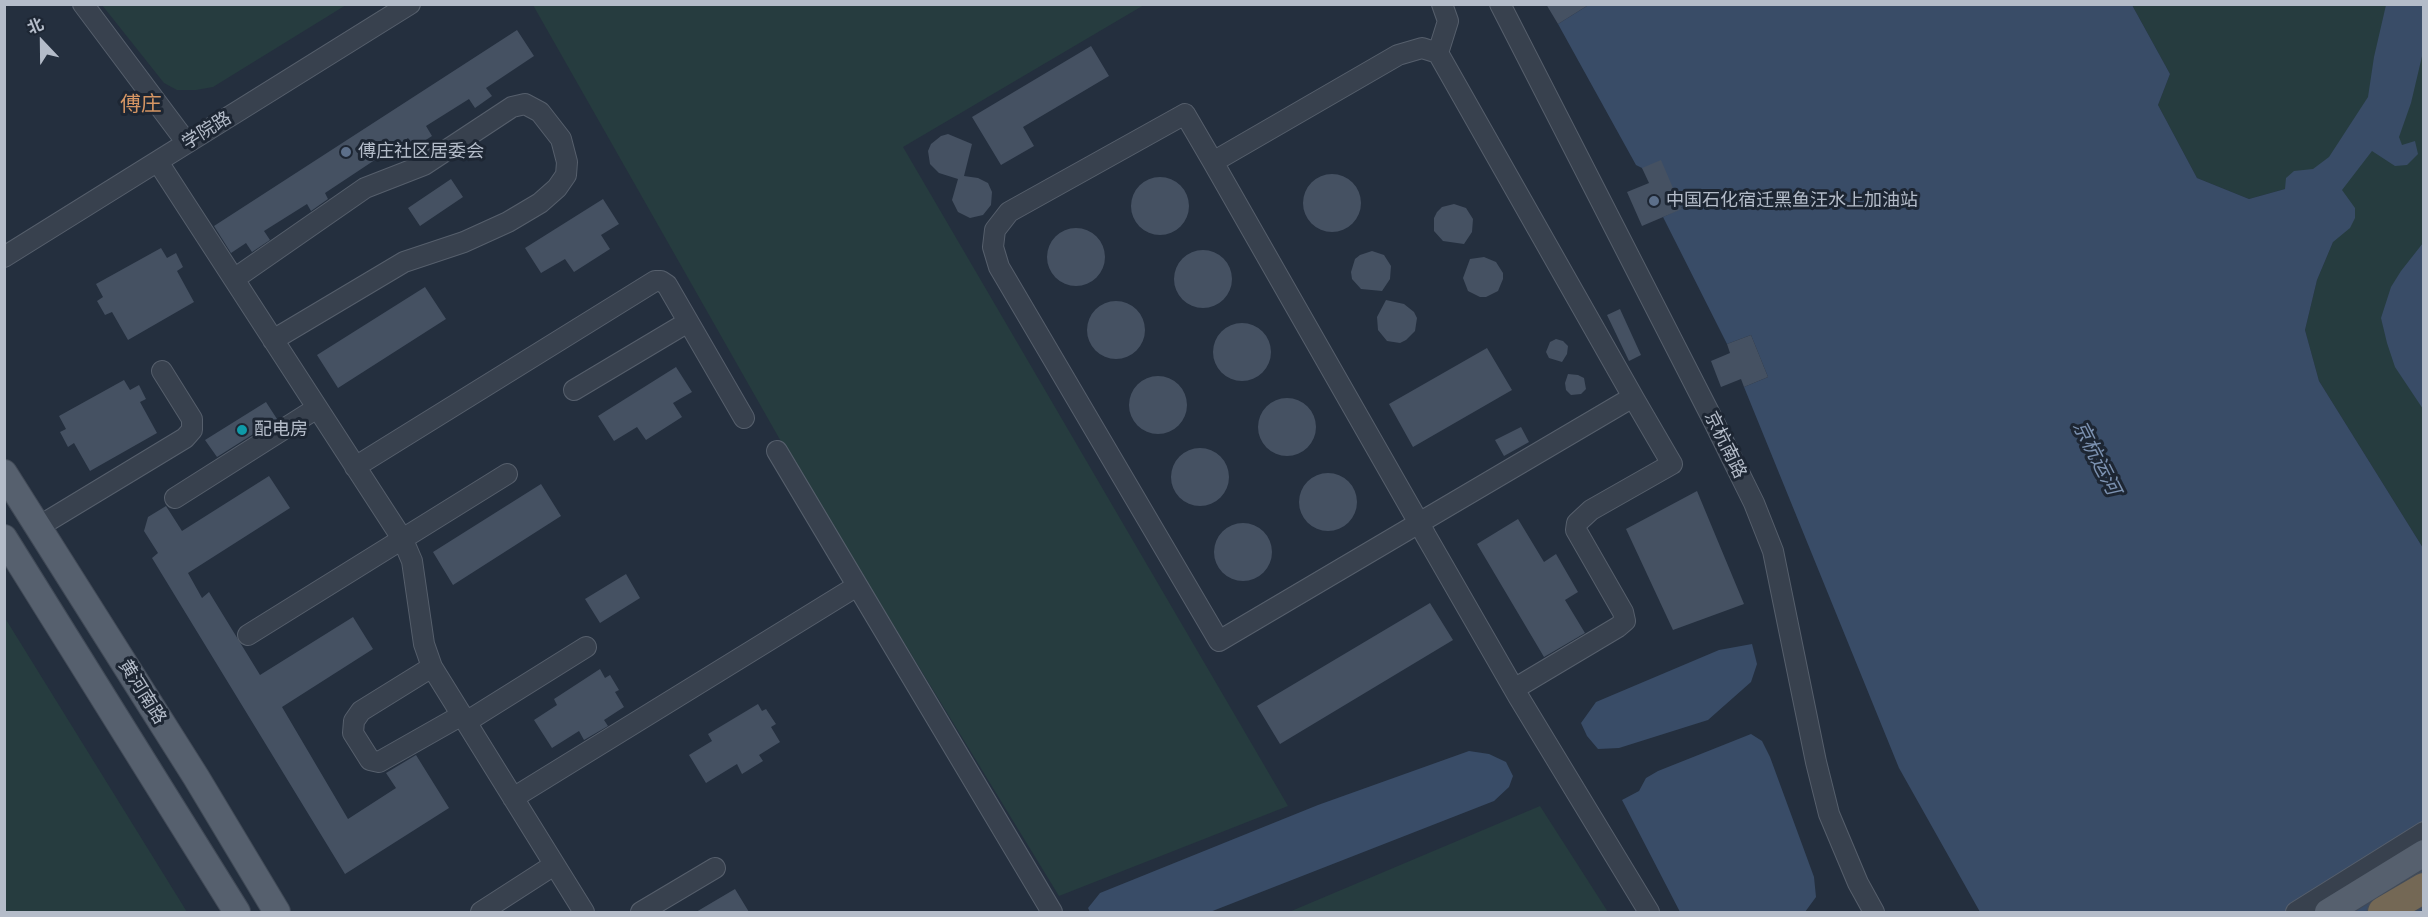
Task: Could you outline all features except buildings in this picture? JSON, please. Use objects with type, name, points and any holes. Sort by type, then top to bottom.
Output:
[{"type":"highway","points":[[2384,912],[2424,888]]},
{"type":"main road","name":"黄河南路","points":[[4,472],[196,777],[277,912]]},
{"type":"main road","name":"黄河南路","points":[[4,538],[237,912]]},
{"type":"main road","points":[[2328,912],[2424,853]]},
{"type":"street","points":[[83,4],[187,143]]},
{"type":"street","name":"学院路","points":[[4,257],[410,4]]},
{"type":"street","points":[[1438,53],[1448,21],[1443,4]]},
{"type":"street","name":"京杭南路","points":[[1500,4],[1754,503],[1773,550],[1816,762],[1829,814],[1858,883],[1874,912]]},
{"type":"street","points":[[1213,162],[1398,55],[1422,48],[1438,53],[1672,465],[1591,510],[1577,523],[1576,530],[1623,612],[1624,621],[1618,627],[1514,689]]},
{"type":"street","points":[[234,279],[365,188],[424,165],[512,107],[525,104],[540,112],[561,139],[567,162],[566,175],[540,203],[508,222],[464,242],[404,262],[273,340]]},
{"type":"street","points":[[1633,397],[1419,523],[1219,641],[999,267],[993,247],[995,230],[1009,212],[1185,114],[1213,162],[1419,523],[1514,689],[1649,912]]},
{"type":"street","points":[[158,162],[403,540],[412,561],[423,644],[432,667],[584,912]]},
{"type":"street","points":[[356,467],[655,281],[667,285],[744,418]]},
{"type":"street","points":[[574,390],[688,322]]},
{"type":"street","points":[[38,527],[185,438],[192,430],[192,419],[162,371]]},
{"type":"street","points":[[175,498],[317,408]]},
{"type":"street","points":[[777,451],[1052,912]]},
{"type":"street","points":[[248,636],[507,474]]},
{"type":"street","points":[[513,798],[857,586]]},
{"type":"street","points":[[432,667],[361,711],[354,721],[353,733],[370,760],[379,762],[464,718],[586,647]]},
{"type":"street","points":[[2296,912],[2424,832]]},
{"type":"street","points":[[481,912],[554,865]]},
{"type":"street","points":[[641,912],[714,867]]},
{"type":"green space","points":[[102,5],[346,5],[213,87],[177,90],[164,83]]},
{"type":"green space","points":[[533,5],[1144,5],[903,147],[1288,806],[1059,896],[779,438]]},
{"type":"green space","points":[[2132,5],[2423,5],[2423,548],[2319,381],[2305,330],[2317,280],[2333,242],[2285,189],[2249,199],[2197,178],[2158,105],[2170,74]]},
{"type":"green space","points":[[5,618],[187,912],[5,912]]},
{"type":"green space","points":[[1540,806],[1608,912],[1289,912]]},
{"type":"water","name":"京杭运河","points":[[1590,4],[2132,5],[2170,74],[2158,105],[2197,178],[2249,199],[2285,189],[2286,178],[2294,171],[2313,169],[2329,157],[2368,97],[2386,5],[2423,5],[2423,52],[2411,103],[2399,137],[2402,145],[2415,141],[2418,154],[2407,165],[2395,166],[2372,151],[2342,190],[2355,208],[2355,218],[2350,228],[2333,242],[2317,280],[2305,330],[2319,381],[2423,548],[2423,912],[1980,912],[1899,768],[1744,387],[1768,377],[1751,335],[1727,344],[1663,217],[1682,208],[1642,168],[1636,165],[1558,24]]},
{"type":"water","points":[[2423,243],[2424,409],[2395,367],[2381,318],[2391,287]]},
{"type":"water","points":[[1752,644],[1757,664],[1751,682],[1708,720],[1619,748],[1598,749],[1587,736],[1581,723],[1596,702],[1719,650]]},
{"type":"water","points":[[1751,734],[1762,741],[1770,757],[1814,877],[1816,897],[1805,912],[1680,912],[1622,800],[1639,791],[1646,778],[1658,771]]},
{"type":"water","points":[[1469,751],[1489,754],[1506,762],[1513,776],[1509,787],[1494,801],[1210,912],[1090,912],[1088,908],[1100,893],[1318,805]]},
{"type":"place","name":"傅庄社区居委会","points":[[346,152]]},
{"type":"place","name":"中国石化宿迁黑鱼汪水上加油站","points":[[1654,201]]},
{"type":"place","name":"配电房","points":[[242,430]]},
{"type":"district","name":"傅庄","points":[[141,105]]}]
